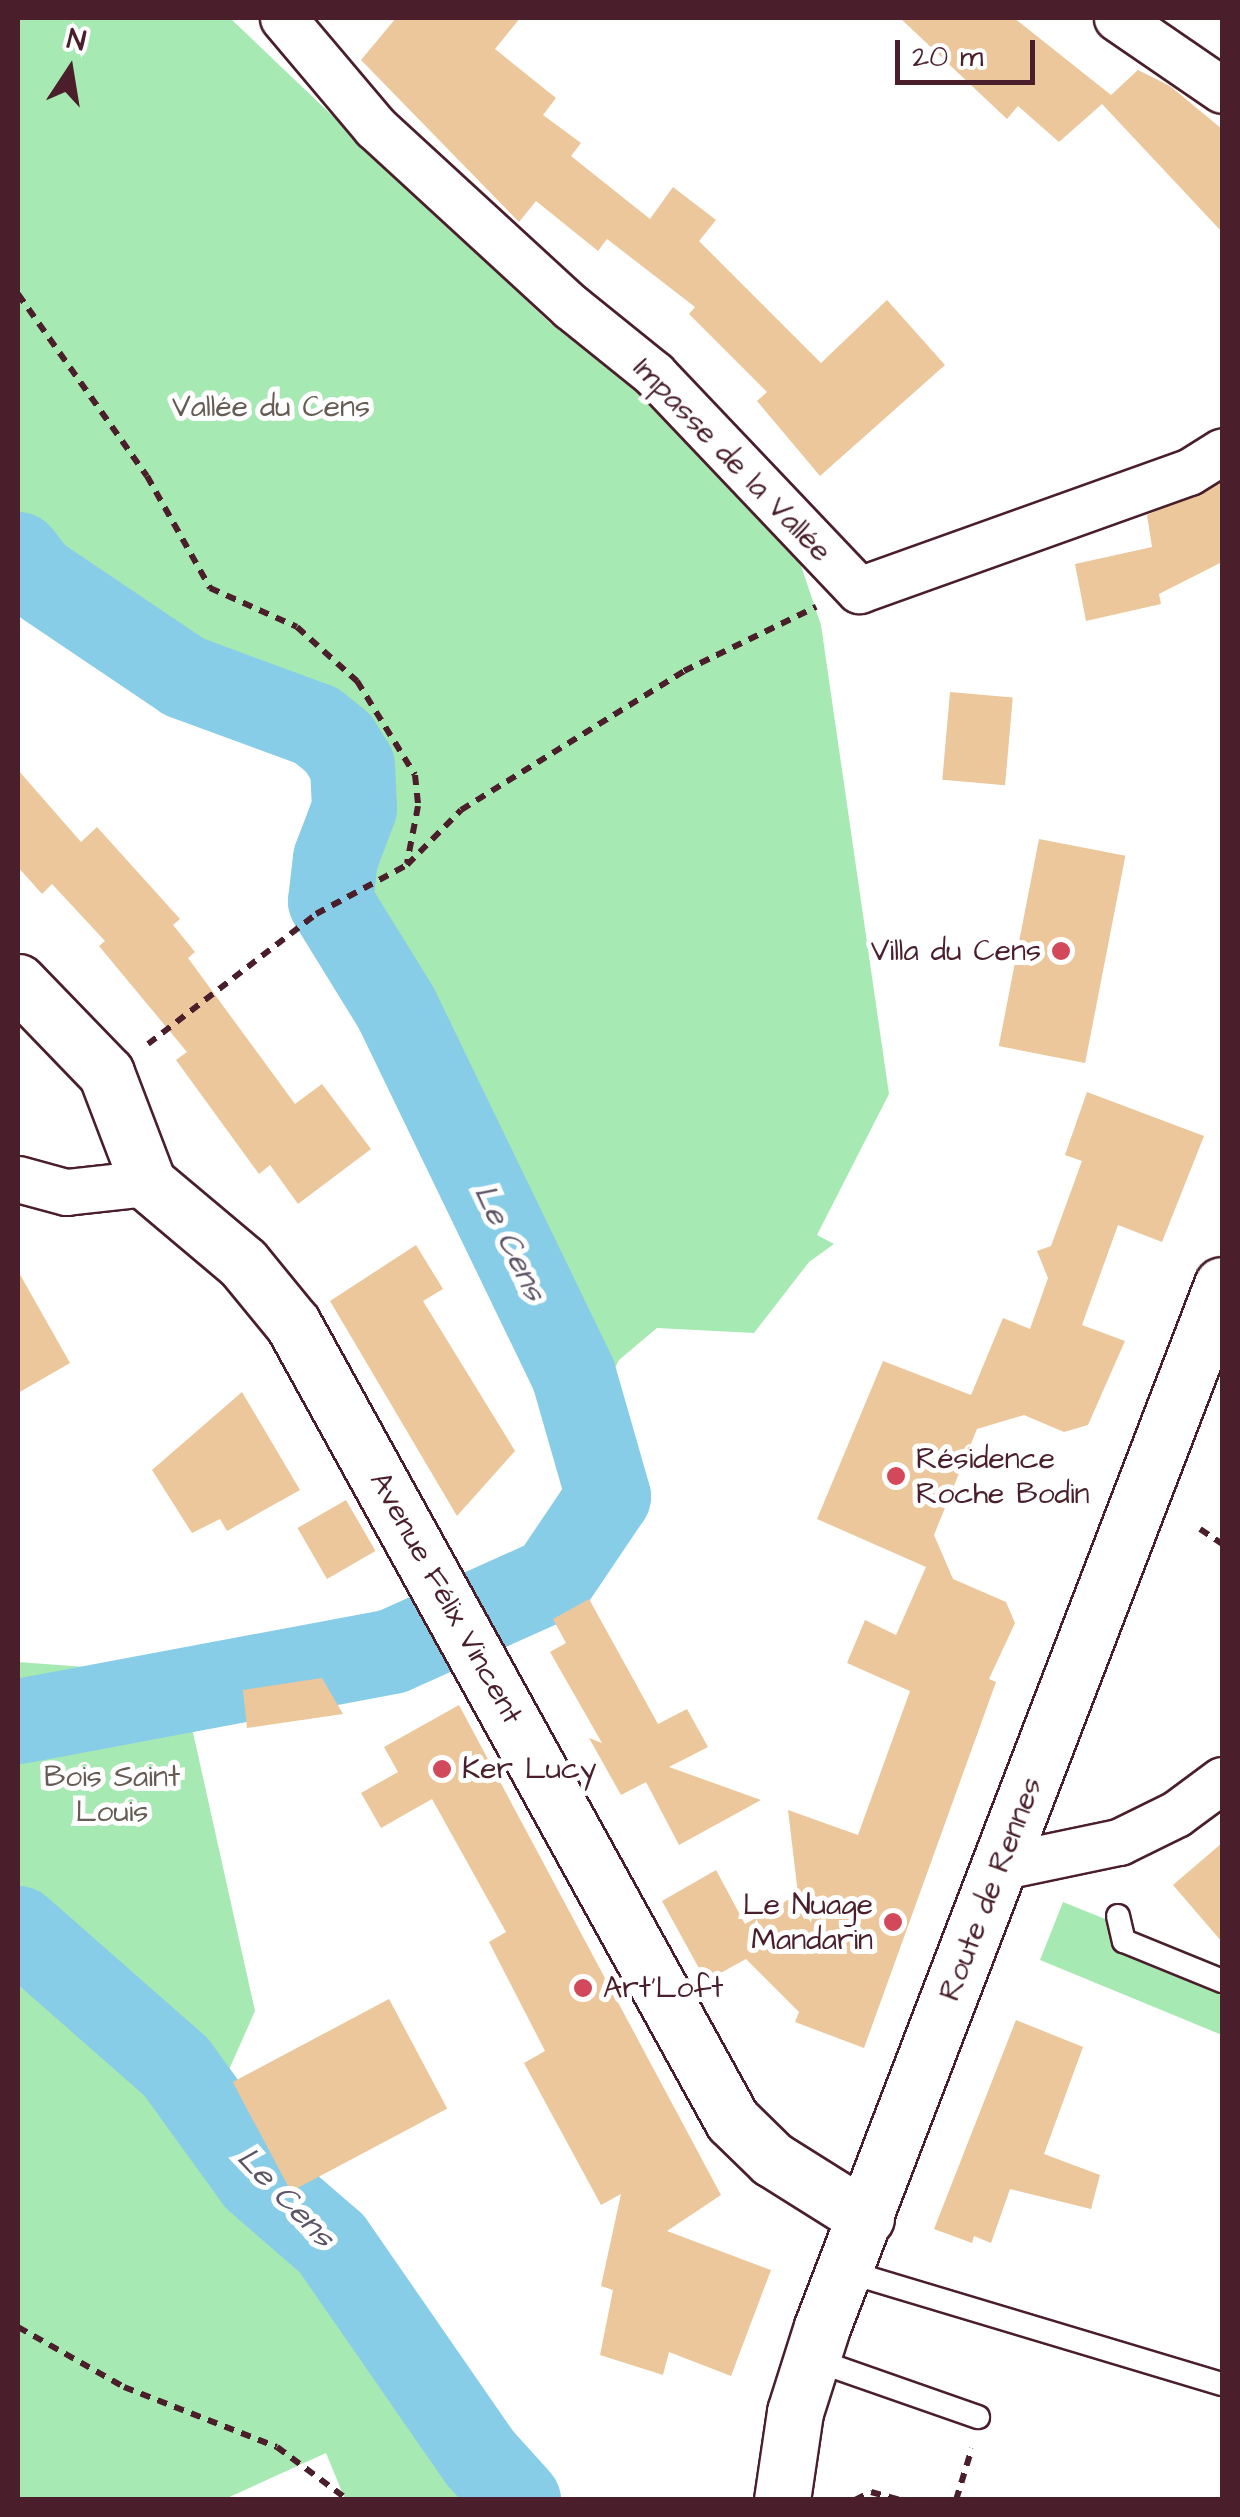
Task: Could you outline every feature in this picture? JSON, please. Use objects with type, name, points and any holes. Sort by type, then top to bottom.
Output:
[{"type":"street","name":"Impasse de la Vallée","points":[[283,18],[375,128],[570,307],[654,374],[859,590],[1189,472],[1222,451]]},
{"type":"street","points":[[1116,18],[1222,90]]},
{"type":"street","name":"Avenue Félix Vincent","points":[[18,982],[106,1072],[148,1183],[244,1263],[293,1324],[494,1680],[732,2120],[772,2159],[866,2218]]},
{"type":"street","points":[[18,1179],[66,1192],[148,1183]]},
{"type":"street","name":"Route de Rennes","points":[[782,2500],[795,2412],[812,2359],[1222,1284]]},
{"type":"street","points":[[999,1867],[1119,1842],[1176,1814],[1222,1780]]},
{"type":"lane","points":[[1118,1916],[1124,1941],[1222,1981]]},
{"type":"lane","points":[[845,2271],[1222,2384]]},
{"type":"lane","points":[[812,2359],[978,2418]]},
{"type":"path","points":[[18,294],[147,476],[210,588],[297,627],[358,681],[415,775],[418,806],[407,864]]},
{"type":"path","points":[[133,1054],[316,914],[407,864],[462,810],[775,622]]},
{"type":"path","points":[[1200,1529],[1222,1544]]},
{"type":"path","points":[[18,2326],[124,2387],[277,2446],[348,2500]]},
{"type":"path","points":[[956,2500],[978,2418]]},
{"type":"path","points":[[856,2500],[872,2492],[901,2500]]},
{"type":"green space","name":"Vallée du Cens","points":[[18,18],[230,18],[551,324],[644,385],[798,557],[821,625],[889,1094],[817,1235],[834,1244],[809,1262],[754,1333],[657,1328],[619,1360],[609,1379],[594,1372],[397,982],[342,906],[367,814],[365,761],[349,734],[325,715],[236,684],[178,652],[47,562],[18,530]]},
{"type":"green space","name":"Bois Saint Louis","points":[[18,1662],[180,1674],[255,2011],[220,2090],[291,2195],[399,2291],[485,2444],[556,2499],[345,2499],[326,2453],[225,2499],[18,2499]]},
{"type":"green space","points":[[1063,1902],[1222,1966],[1222,2035],[1040,1960]]},
{"type":"building","points":[[396,18],[520,18],[495,49],[556,98],[543,115],[581,143],[571,156],[650,219],[673,187],[716,220],[699,241],[821,363],[887,300],[945,365],[820,476],[757,401],[767,392],[689,314],[695,307],[607,239],[598,251],[536,201],[519,222],[361,60]]},
{"type":"building","points":[[900,18],[1014,18],[1111,95],[1138,70],[1170,86],[1222,129],[1222,232],[1102,104],[1059,142],[1018,106],[1007,119]]},
{"type":"building","points":[[1222,482],[1222,562],[1159,594],[1161,604],[1086,621],[1075,564],[1152,547],[1147,515]]},
{"type":"building","points":[[950,692],[1013,697],[1005,785],[942,780]]},
{"type":"building","points":[[18,770],[81,842],[97,827],[180,919],[173,925],[195,952],[188,958],[295,1104],[322,1084],[371,1149],[298,1204],[270,1165],[259,1174],[176,1060],[187,1052],[99,946],[105,941],[52,884],[42,894],[18,867]]},
{"type":"building","name":"Villa du Cens","points":[[1039,839],[1125,856],[1085,1063],[999,1046]]},
{"type":"building","points":[[1087,1092],[1204,1136],[1162,1242],[1118,1225],[1082,1325],[1125,1341],[1088,1425],[1064,1432],[1024,1415],[977,1429],[934,1535],[953,1579],[1006,1602],[1015,1623],[989,1679],[996,1682],[864,2048],[795,2022],[799,2012],[746,1959],[706,1981],[662,1901],[716,1870],[745,1924],[798,1894],[788,1810],[858,1835],[910,1691],[847,1663],[865,1620],[896,1635],[926,1567],[817,1519],[883,1361],[971,1395],[1003,1318],[1030,1329],[1048,1278],[1037,1251],[1051,1246],[1082,1161],[1065,1155]]},
{"type":"building","points":[[416,1245],[443,1289],[423,1301],[515,1451],[457,1516],[330,1301]]},
{"type":"building","points":[[18,1271],[70,1363],[18,1393]]},
{"type":"building","points":[[242,1392],[300,1490],[227,1531],[220,1519],[192,1533],[152,1470]]},
{"type":"building","points":[[346,1500],[376,1551],[327,1579],[298,1528]]},
{"type":"building","points":[[589,1599],[658,1724],[687,1709],[708,1747],[669,1767],[761,1800],[679,1845],[646,1782],[621,1795],[589,1738],[602,1743],[550,1652],[566,1643],[553,1619]]},
{"type":"building","points":[[322,1678],[343,1714],[247,1728],[243,1690]]},
{"type":"building","points":[[459,1705],[721,2195],[667,2231],[771,2270],[731,2376],[669,2352],[663,2375],[600,2355],[613,2290],[601,2286],[621,2194],[601,2205],[524,2063],[545,2051],[489,1942],[506,1932],[432,1799],[381,1828],[361,1793],[398,1772],[384,1747]]},
{"type":"building","points":[[1222,1843],[1222,1942],[1173,1885]]},
{"type":"building","points":[[389,1999],[447,2108],[291,2192],[233,2082]]},
{"type":"building","points":[[1016,2020],[1083,2047],[1044,2154],[1100,2175],[1091,2209],[1010,2189],[991,2243],[974,2236],[972,2243],[934,2229]]},
{"type":"waterway","name":"Le Cens","points":[[18,554],[35,576],[183,676],[316,725],[338,743],[352,765],[354,808],[335,858],[330,901],[396,1008],[573,1374],[608,1496],[552,1579],[392,1651],[18,1721]]},
{"type":"waterway","name":"Le Cens","points":[[18,1928],[176,2067],[257,2179],[331,2243],[480,2458],[518,2500]]},
{"type":"place","name":"Villa du Cens","points":[[1061,951]]},
{"type":"place","name":"Résidence Roche Bodin","points":[[896,1476]]},
{"type":"place","name":"Ker Lucy","points":[[442,1769]]},
{"type":"place","name":"Le Nuage Mandarin","points":[[893,1922]]},
{"type":"place","name":"Art'Loft","points":[[583,1988]]}]
